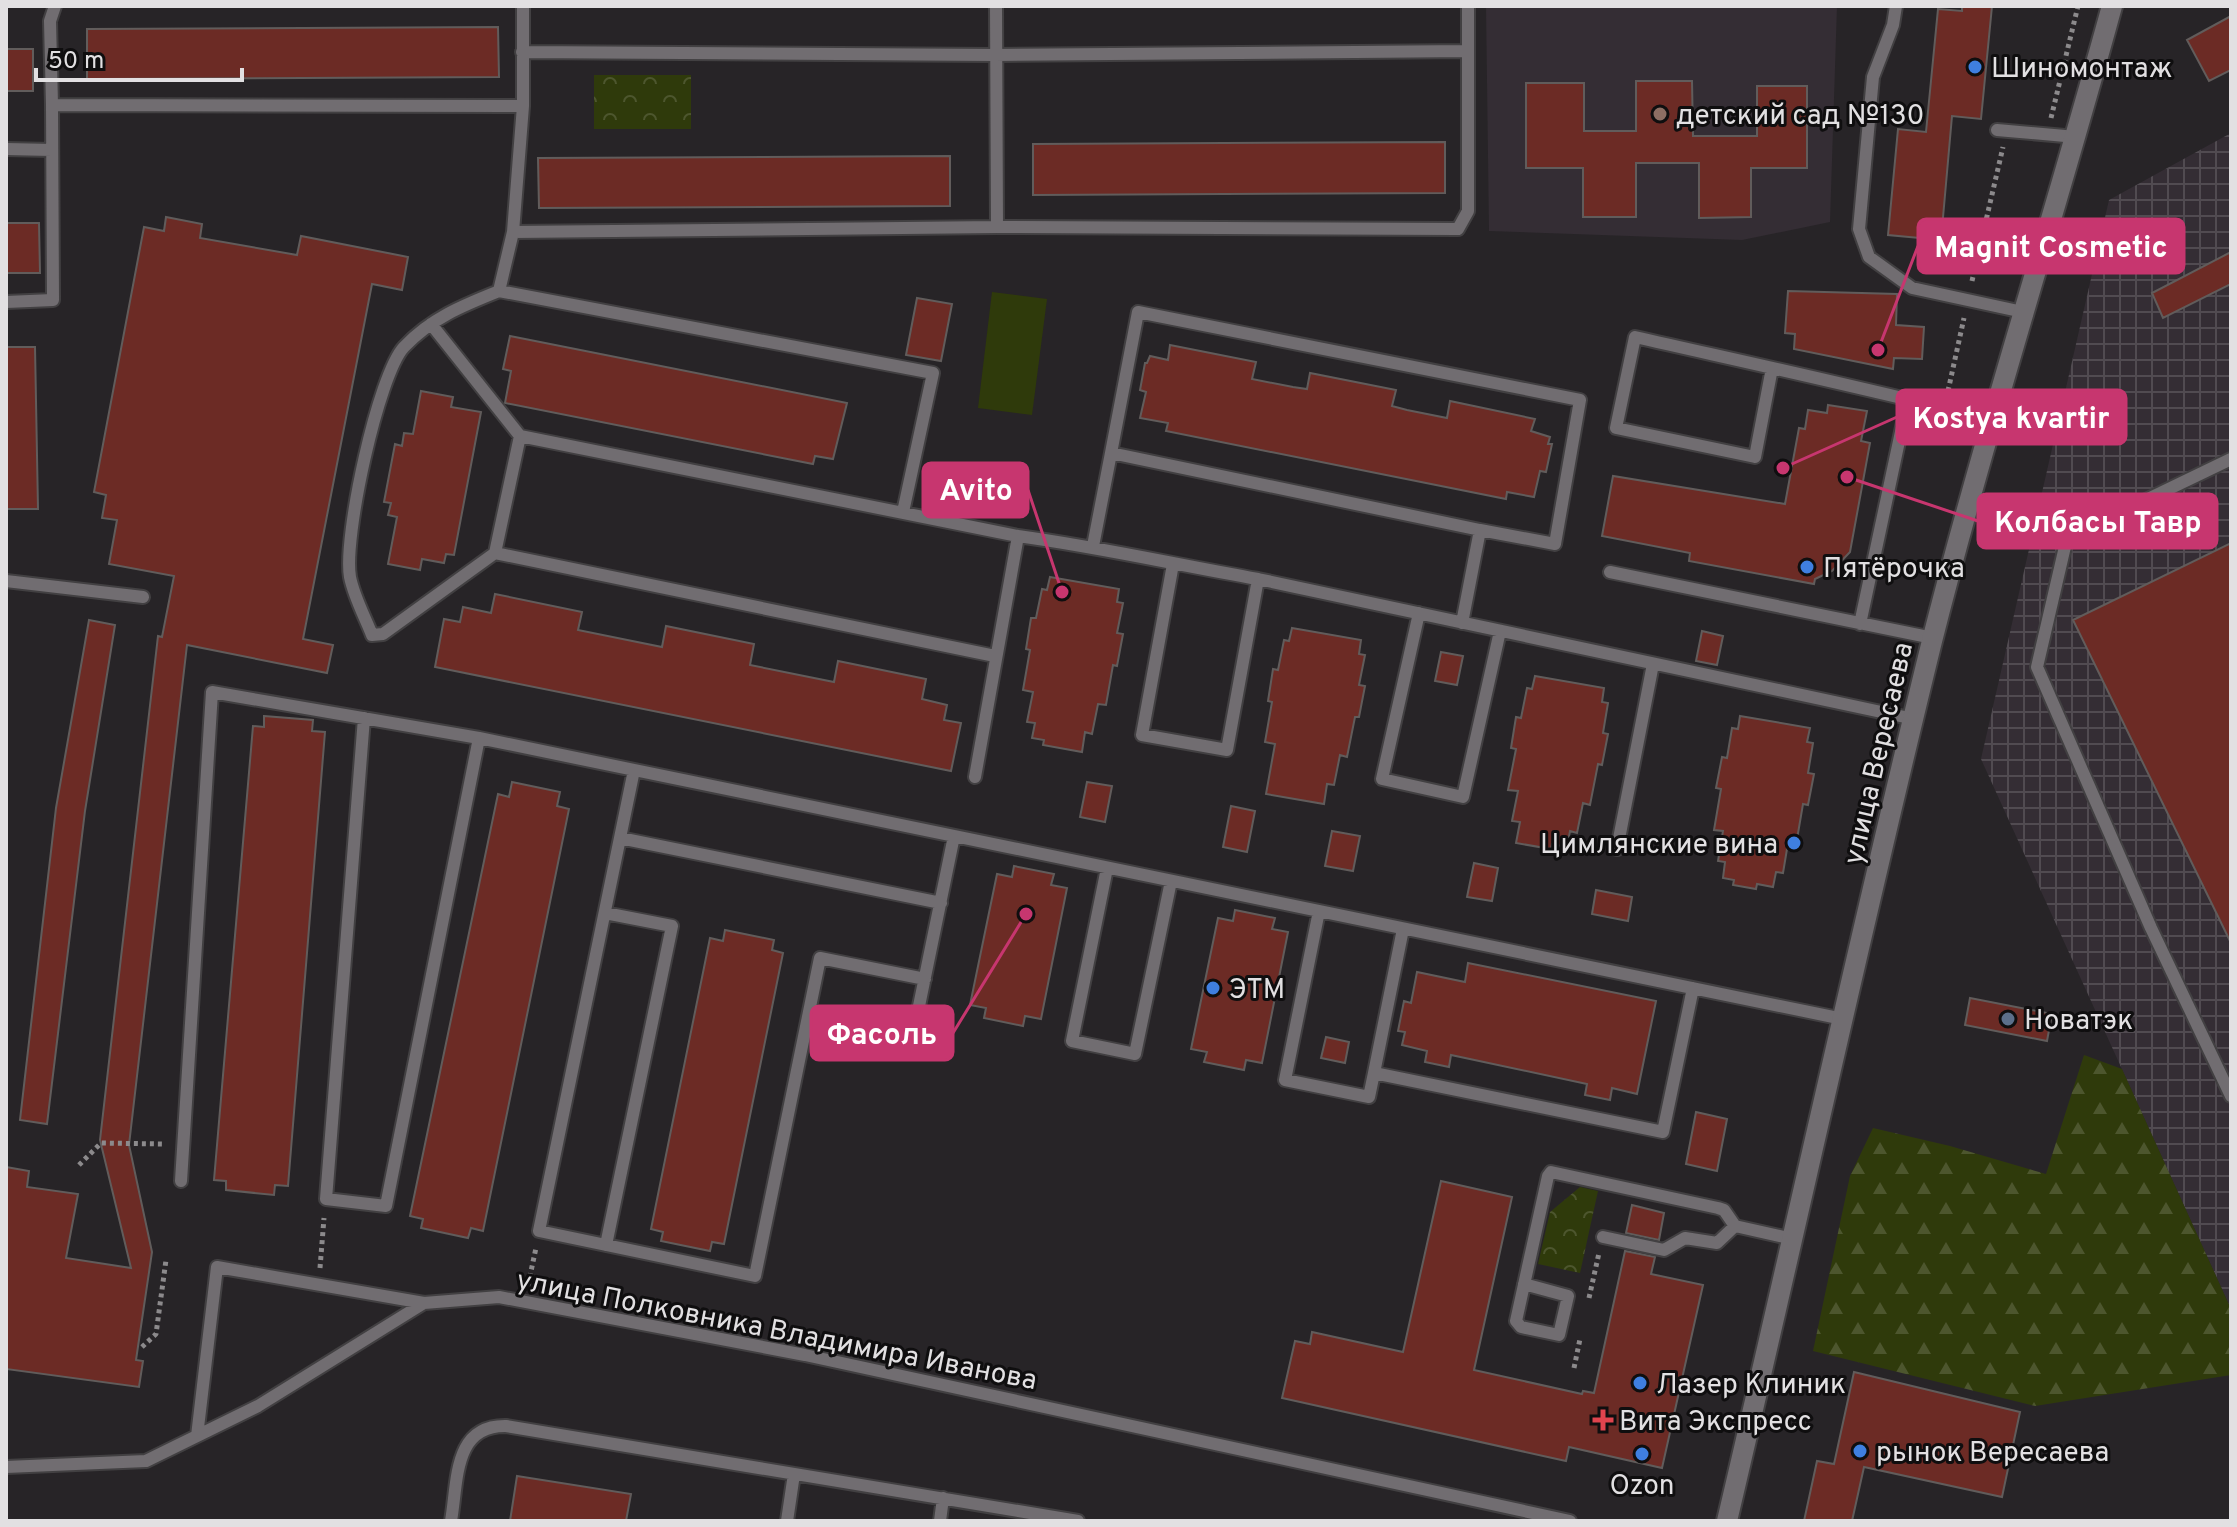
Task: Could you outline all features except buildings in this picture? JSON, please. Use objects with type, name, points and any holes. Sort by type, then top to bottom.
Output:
[{"type":"main road","name":"улица Вересаева","points":[[1727,1521],[1933,638],[1992,420],[2112,6]]},
{"type":"lane","points":[[6,302],[53,300],[50,21],[55,6]]},
{"type":"lane","points":[[499,291],[513,232],[523,106],[523,6]]},
{"type":"lane","points":[[996,6],[997,227]]},
{"type":"lane","points":[[513,232],[997,227],[1458,229],[1468,211],[1468,6]]},
{"type":"lane","points":[[1896,6],[1893,25],[1873,77],[1859,229],[1869,257],[1912,288],[2023,312]]},
{"type":"lane","points":[[522,52],[995,55],[1468,51]]},
{"type":"lane","points":[[52,105],[523,106]]},
{"type":"lane","points":[[2002,130],[2076,137]]},
{"type":"lane","points":[[6,149],[52,150]]},
{"type":"lane","points":[[520,436],[495,553],[383,634],[372,635],[350,578],[349,539],[375,412],[402,349],[447,313],[499,291],[933,373],[903,512]]},
{"type":"lane","points":[[1093,546],[1138,312],[1580,400],[1555,544],[1111,453]]},
{"type":"lane","points":[[431,324],[520,436],[1018,536],[1093,546],[1258,579],[1914,719]]},
{"type":"lane","points":[[1772,368],[1755,457],[1616,428],[1635,337],[1772,368],[1908,399],[1944,407],[1992,420]]},
{"type":"lane","points":[[1860,624],[1908,399]]},
{"type":"lane","points":[[2231,459],[2067,538],[2037,667],[2151,928],[2231,1096]]},
{"type":"lane","points":[[1462,623],[1480,530]]},
{"type":"lane","points":[[975,777],[1018,536]]},
{"type":"lane","points":[[495,553],[995,656]]},
{"type":"lane","points":[[1173,564],[1142,735],[1227,750],[1258,579]]},
{"type":"lane","points":[[1610,572],[1933,638]]},
{"type":"lane","points":[[6,581],[143,597]]},
{"type":"lane","points":[[1419,613],[1382,779],[1463,797],[1500,631]]},
{"type":"lane","points":[[1617,849],[1653,664]]},
{"type":"lane","points":[[181,1181],[212,692],[479,738],[1843,1019]]},
{"type":"lane","points":[[364,718],[326,1199],[386,1206],[479,738]]},
{"type":"lane","points":[[634,770],[539,1231],[755,1276],[820,958],[925,979]]},
{"type":"lane","points":[[919,1006],[954,836]]},
{"type":"lane","points":[[620,838],[941,903]]},
{"type":"lane","points":[[1107,868],[1072,1041],[1135,1054],[1171,881]]},
{"type":"lane","points":[[1319,911],[1285,1080],[1369,1097],[1403,929]]},
{"type":"lane","points":[[605,913],[672,926],[606,1245]]},
{"type":"lane","points":[[1374,1073],[1663,1132],[1693,988]]},
{"type":"lane","points":[[1524,1284],[1568,1296],[1559,1335],[1517,1325],[1524,1284],[1551,1172],[1718,1208],[1724,1210],[1735,1226],[1793,1239]]},
{"type":"lane","points":[[1603,1237],[1664,1250],[1685,1238],[1717,1243],[1735,1226]]},
{"type":"lane","points":[[197,1436],[217,1267],[424,1303]]},
{"type":"lane","name":"улица Полковника Владимира Иванова","points":[[6,1467],[146,1461],[258,1406],[424,1303],[499,1297],[805,1355],[1570,1521]]},
{"type":"lane","points":[[451,1521],[463,1451],[477,1431],[491,1426],[506,1426],[1078,1521]]},
{"type":"lane","points":[[787,1521],[794,1474]]},
{"type":"lane","points":[[940,1521],[943,1498]]},
{"type":"path","points":[[2046,134],[2078,6]]},
{"type":"path","points":[[1944,407],[2002,130]]},
{"type":"path","points":[[79,1165],[101,1143],[184,1144]]},
{"type":"path","points":[[319,1285],[326,1199]]},
{"type":"path","points":[[525,1302],[539,1231]]},
{"type":"path","points":[[142,1347],[156,1334],[166,1260]]},
{"type":"shaded area","name":"детский сад №130","points":[[1486,6],[1837,6],[1830,222],[1742,240],[1489,231]]},
{"type":"shaded area","points":[[2231,133],[2231,1309],[1981,759],[2109,200]]},
{"type":"green space","points":[[594,75],[691,75],[691,129],[594,129]]},
{"type":"green space","points":[[992,292],[1047,299],[1032,415],[978,408]]},
{"type":"green space","points":[[2084,1055],[2122,1069],[2231,1309],[2231,1375],[2035,1406],[1813,1351],[1850,1176],[1873,1128],[2046,1174]]},
{"type":"green space","points":[[1580,1187],[1598,1191],[1580,1273],[1538,1264],[1550,1212]]},
{"type":"place","name":"Шиномонтаж","points":[[1975,67]]},
{"type":"place","name":"детский сад №130","points":[[1660,114]]},
{"type":"place","name":"Magnit Cosmetic","points":[[1878,350]]},
{"type":"place","name":"Kostya kvartir","points":[[1783,468]]},
{"type":"place","name":"Колбасы Тавр","points":[[1847,477]]},
{"type":"place","name":"Пятёрочка","points":[[1807,567]]},
{"type":"place","name":"Avito","points":[[1062,592]]},
{"type":"place","name":"Цимлянские вина","points":[[1794,843]]},
{"type":"place","name":"Фасоль","points":[[1026,914]]},
{"type":"place","name":"ЭТМ","points":[[1213,988]]},
{"type":"place","name":"Новатэк","points":[[2008,1019]]},
{"type":"place","name":"Лазер Клиник","points":[[1640,1383]]},
{"type":"place","name":"Вита Экспресс","points":[[1603,1420]]},
{"type":"place","name":"рынок Вересаева","points":[[1860,1451]]},
{"type":"place","name":"Ozon","points":[[1642,1454]]}]
